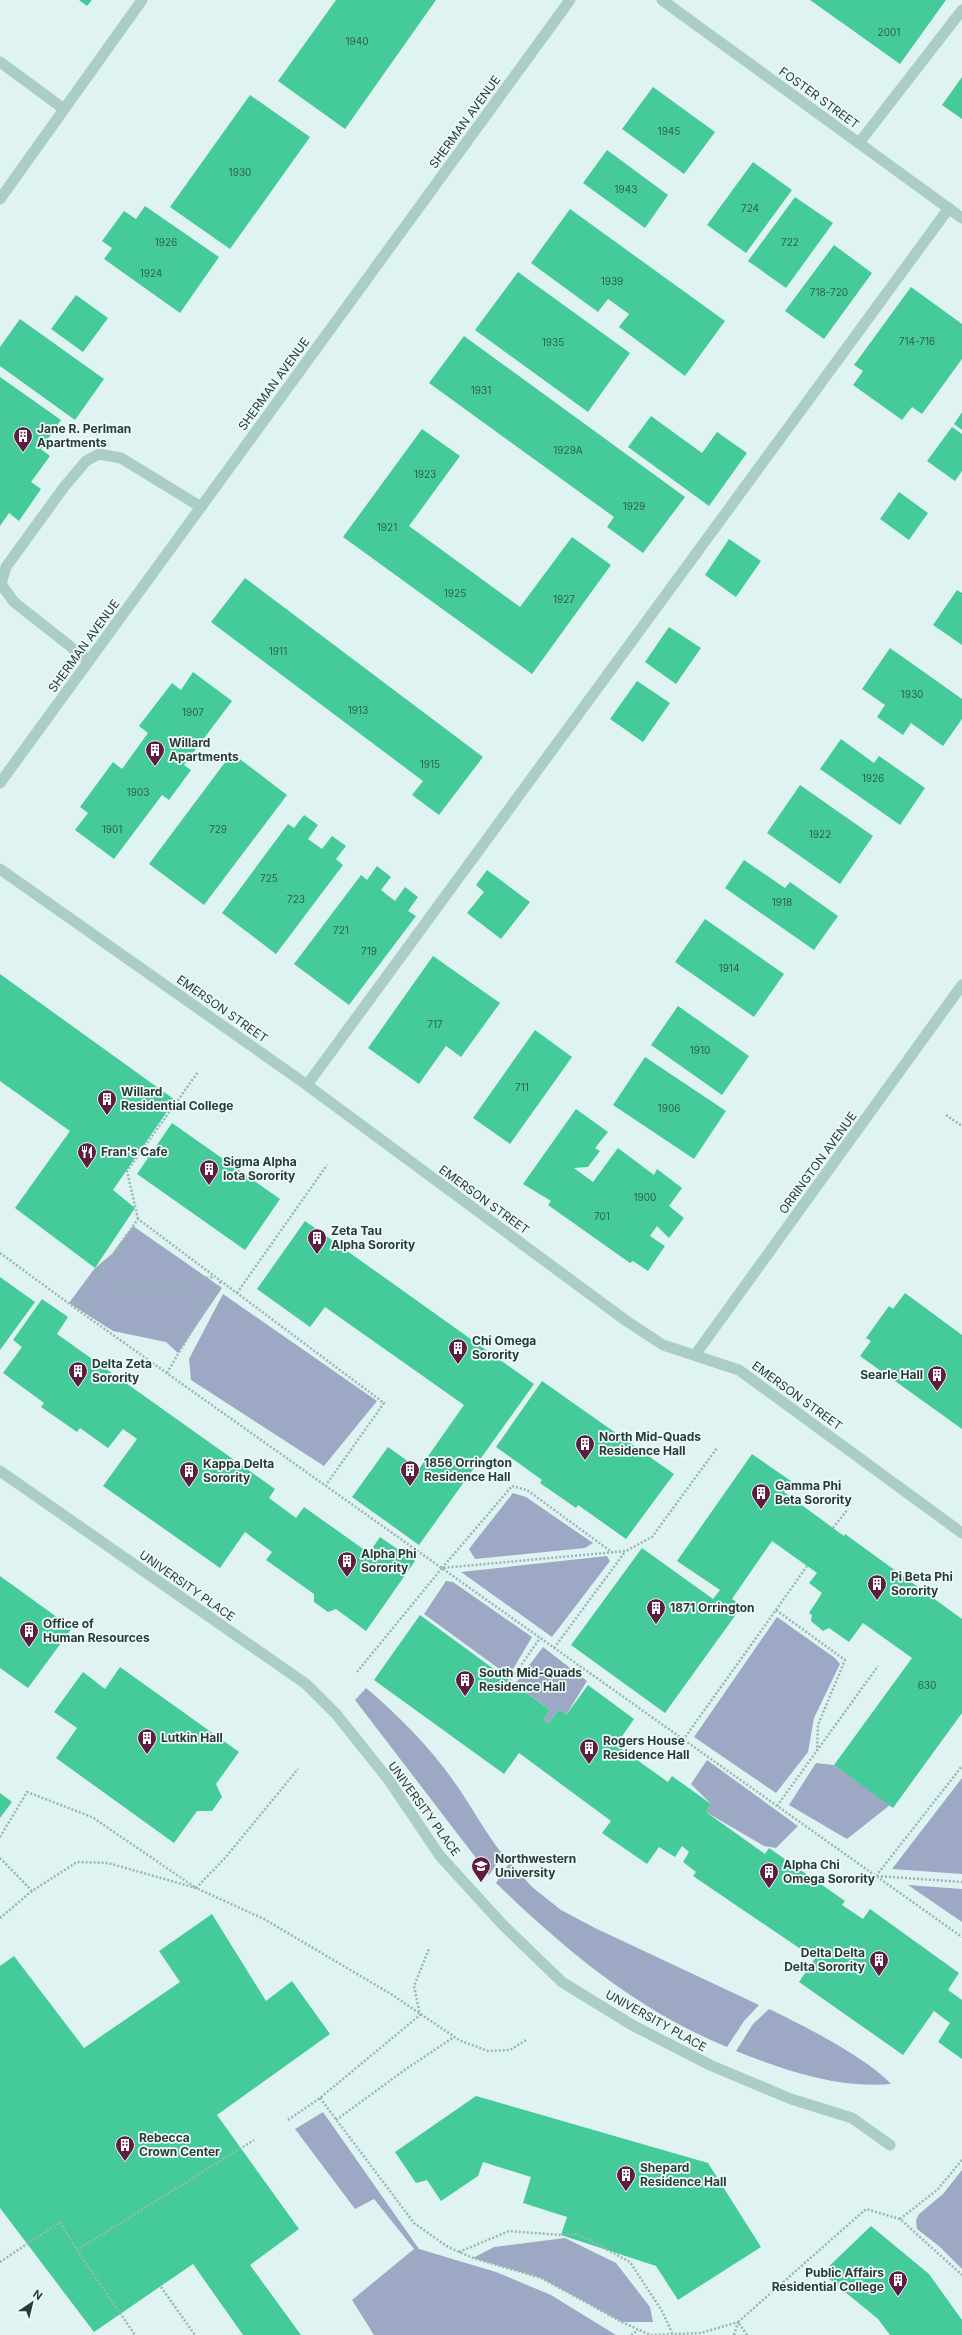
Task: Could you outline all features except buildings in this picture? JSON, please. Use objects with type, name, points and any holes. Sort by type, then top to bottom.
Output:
[{"type":"street","points":[[0,199],[142,0]]},
{"type":"street","name":"SHERMAN AVENUE","points":[[0,783],[570,0]]},
{"type":"street","name":"FOSTER STREET","points":[[662,0],[962,218]]},
{"type":"street","points":[[859,143],[962,10]]},
{"type":"street","points":[[0,62],[64,109]]},
{"type":"street","points":[[307,1085],[949,208]]},
{"type":"street","points":[[89,661],[14,602],[0,584],[6,568],[64,487],[86,461],[99,454],[121,458],[201,507]]},
{"type":"street","name":"EMERSON STREET","points":[[0,870],[307,1085],[625,1320],[662,1344],[739,1370],[962,1533]]},
{"type":"street","name":"ORRINGTON AVENUE","points":[[695,1356],[962,986]]},
{"type":"street","name":"UNIVERSITY PLACE","points":[[0,1471],[306,1684],[336,1714],[388,1779],[440,1856],[502,1924],[562,1982],[632,2025],[710,2065],[790,2099],[852,2118],[890,2145]]},
{"type":"path","points":[[198,1072],[127,1171],[138,1219],[384,1403],[326,1485]]},
{"type":"path","points":[[946,1115],[962,1126]]},
{"type":"path","points":[[237,1293],[327,1165]]},
{"type":"path","points":[[75,1308],[138,1219]]},
{"type":"path","points":[[0,1253],[75,1308],[962,1937]]},
{"type":"path","points":[[96,1277],[147,1287],[215,1277]]},
{"type":"path","points":[[167,1373],[221,1281]]},
{"type":"path","points":[[442,1568],[626,1551],[652,1537],[717,1448]]},
{"type":"path","points":[[357,1672],[442,1568],[512,1486],[527,1490],[613,1553]]},
{"type":"path","points":[[833,1528],[848,1508]]},
{"type":"path","points":[[554,1648],[626,1551]]},
{"type":"path","points":[[683,1740],[807,1566]]},
{"type":"path","points":[[776,1610],[845,1660],[818,1725],[817,1751]]},
{"type":"path","points":[[510,1680],[540,1638]]},
{"type":"path","points":[[777,1806],[878,1666]]},
{"type":"path","points":[[876,1876],[962,1766]]},
{"type":"path","points":[[196,1888],[225,1858],[298,1769]]},
{"type":"path","points":[[0,1837],[27,1792],[92,1817],[196,1888]]},
{"type":"path","points":[[0,1858],[32,1891]]},
{"type":"path","points":[[0,1918],[32,1891],[77,1862],[108,1863],[196,1888],[264,1919],[390,1994],[454,2037],[488,2051],[510,2050],[526,2040]]},
{"type":"path","points":[[876,1876],[962,1882]]},
{"type":"path","points":[[420,2015],[414,1986],[429,1949]]},
{"type":"path","points":[[288,2120],[320,2098],[420,2015]]},
{"type":"path","points":[[336,2120],[454,2037]]},
{"type":"path","points":[[320,2098],[414,2223],[458,2252],[541,2278],[650,2335],[701,2333],[738,2322],[866,2209],[900,2219],[962,2275]]},
{"type":"path","points":[[77,2250],[254,2140]]},
{"type":"path","points":[[900,2219],[937,2190],[962,2160]]},
{"type":"path","points":[[0,2262],[60,2222],[77,2250],[135,2335]]},
{"type":"path","points":[[458,2252],[509,2231],[561,2236],[578,2234],[630,2262],[662,2311],[673,2335]]},
{"type":"path","points":[[161,2287],[195,2335]]},
{"type":"path","points":[[734,2335],[738,2322]]},
{"type":"path","points":[[738,2322],[747,2335]]},
{"type":"path","points":[[631,2335],[639,2330]]},
{"type":"shaded area","points":[[133,1226],[222,1288],[178,1353],[166,1342],[113,1331],[69,1303],[95,1268],[112,1254]]},
{"type":"shaded area","points":[[223,1294],[377,1401],[324,1466],[191,1380],[189,1359]]},
{"type":"shaded area","points":[[513,1493],[526,1497],[593,1543],[585,1548],[475,1559],[469,1549]]},
{"type":"shaded area","points":[[607,1556],[610,1561],[552,1637],[461,1572]]},
{"type":"shaded area","points":[[446,1581],[453,1582],[532,1637],[509,1676],[424,1614]]},
{"type":"shaded area","points":[[777,1617],[835,1658],[840,1664],[814,1718],[808,1752],[776,1793],[694,1737]]},
{"type":"shaded area","points":[[543,1647],[587,1681],[566,1715],[559,1709],[549,1723],[543,1720],[550,1710],[515,1684]]},
{"type":"shaded area","points":[[366,1688],[402,1721],[436,1757],[503,1855],[489,1875],[355,1700]]},
{"type":"shaded area","points":[[707,1760],[798,1826],[776,1848],[764,1846],[706,1812],[711,1804],[691,1784]]},
{"type":"shaded area","points":[[816,1763],[834,1765],[890,1805],[847,1839],[789,1805]]},
{"type":"shaded area","points":[[962,1778],[962,1874],[892,1869]]},
{"type":"shaded area","points":[[510,1862],[532,1887],[561,1910],[595,1928],[759,2005],[744,2021],[727,2047],[694,2032],[663,2015],[633,1997],[576,1954],[522,1908],[496,1883]]},
{"type":"shaded area","points":[[908,1885],[962,1889],[962,1922]]},
{"type":"shaded area","points":[[769,2009],[851,2053],[881,2074],[891,2084],[851,2084],[831,2081],[773,2065],[736,2051],[753,2024]]},
{"type":"shaded area","points":[[323,2112],[419,2249],[496,2272],[551,2295],[616,2335],[374,2335],[352,2300],[414,2249],[374,2199],[355,2209],[295,2129]]},
{"type":"shaded area","points":[[962,2170],[962,2269],[940,2247],[917,2229],[916,2220],[919,2214],[943,2194]]},
{"type":"shaded area","points":[[565,2238],[616,2263],[650,2307],[653,2322],[622,2322],[541,2278],[473,2258],[494,2247]]},
{"type":"place","name":"Jane R. Perlman Apartments","points":[[23,453]]},
{"type":"place","name":"Willard Apartments","points":[[155,767]]},
{"type":"place","name":"Willard Residential College","points":[[107,1116]]},
{"type":"place","name":"Fran's Cafe","points":[[87,1169]]},
{"type":"place","name":"Sigma Alpha Iota Sorority","points":[[209,1186]]},
{"type":"place","name":"Zeta Tau Alpha Sorority","points":[[317,1255]]},
{"type":"place","name":"Chi Omega Sorority","points":[[458,1365]]},
{"type":"place","name":"Delta Zeta Sorority","points":[[78,1388]]},
{"type":"place","name":"Searle Hall","points":[[937,1392]]},
{"type":"place","name":"North Mid-Quads Residence Hall","points":[[585,1461]]},
{"type":"place","name":"1856 Orrington Residence Hall","points":[[410,1487]]},
{"type":"place","name":"Kappa Delta Sorority","points":[[189,1488]]},
{"type":"place","name":"Gamma Phi Beta Sorority","points":[[761,1510]]},
{"type":"place","name":"Alpha Phi Sorority","points":[[347,1578]]},
{"type":"place","name":"Pi Beta Phi Sorority","points":[[877,1601]]},
{"type":"place","name":"1871 Orrington","points":[[656,1625]]},
{"type":"place","name":"Office of Human Resources","points":[[29,1648]]},
{"type":"place","name":"South Mid-Quads Residence Hall","points":[[465,1697]]},
{"type":"place","name":"Lutkin Hall","points":[[147,1755]]},
{"type":"place","name":"Rogers House Residence Hall","points":[[589,1765]]},
{"type":"place","name":"Northwestern University","points":[[481,1883]]},
{"type":"place","name":"Alpha Chi Omega Sorority","points":[[769,1889]]},
{"type":"place","name":"Delta Delta Delta Sorority","points":[[879,1977]]},
{"type":"place","name":"Rebecca Crown Center","points":[[125,2162]]},
{"type":"place","name":"Shepard Residence Hall","points":[[626,2192]]},
{"type":"place","name":"Public Affairs Residential College","points":[[898,2297]]}]
